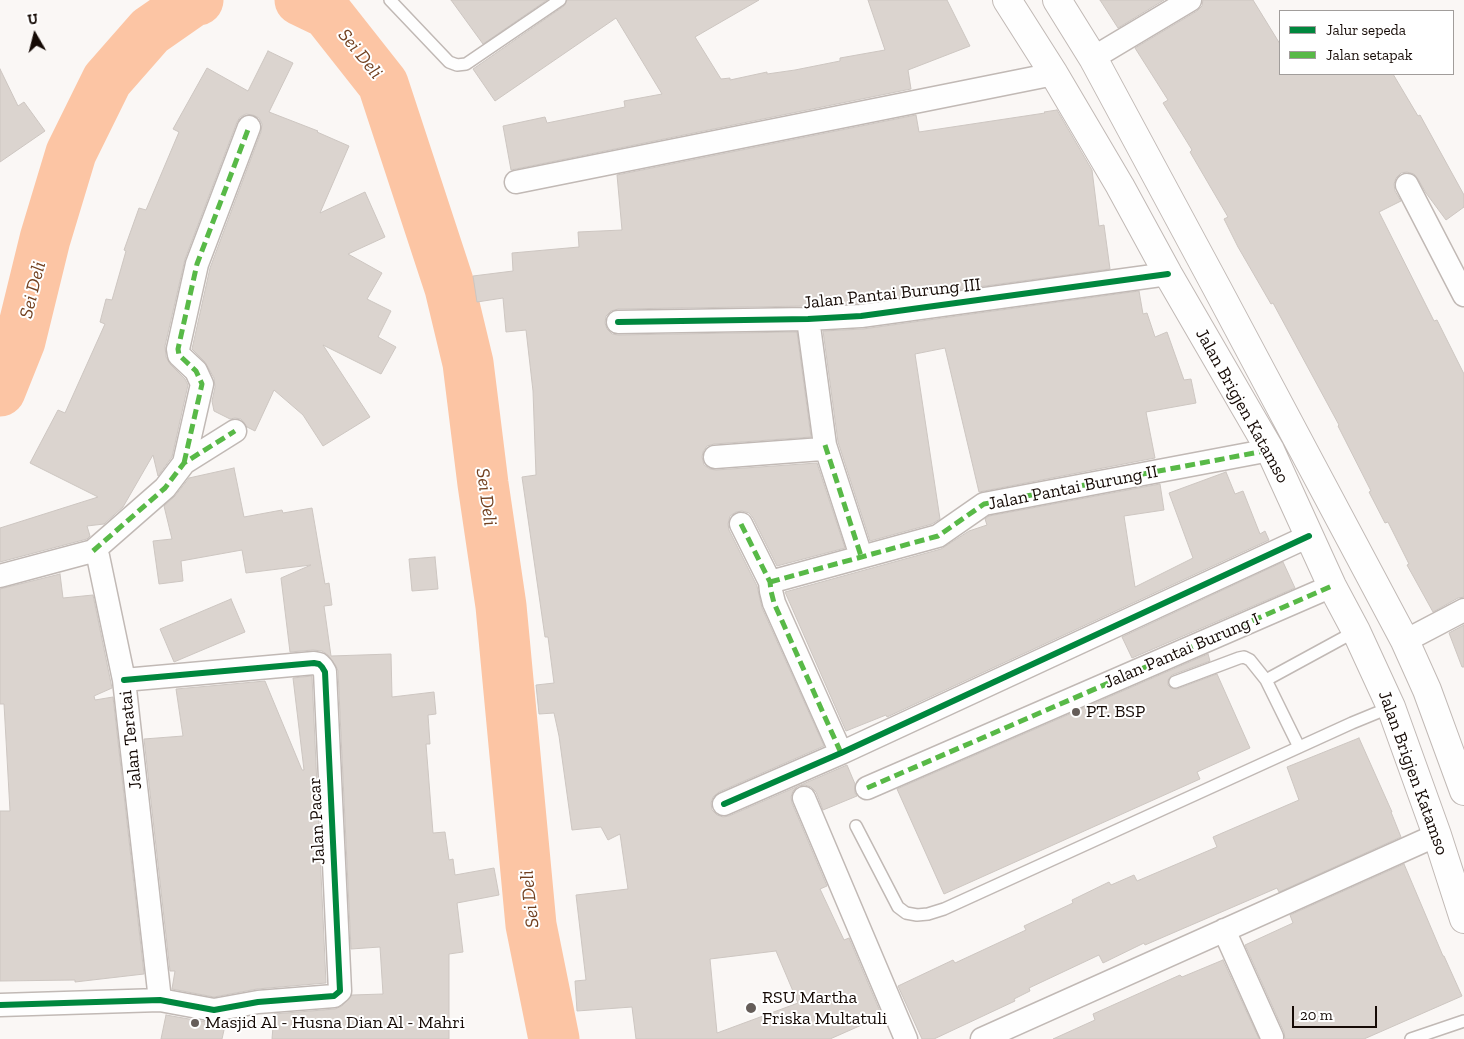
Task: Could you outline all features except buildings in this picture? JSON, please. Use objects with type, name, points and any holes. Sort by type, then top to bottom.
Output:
[{"type":"main road","name":"Jalan Brigjen Katamso","points":[[1007,0],[1054,74],[1120,186],[1168,274],[1270,450],[1332,586],[1356,631],[1391,707],[1437,835],[1464,919]]},
{"type":"main road","name":"Jalan Brigjen Katamso","points":[[1057,0],[1093,58],[1405,641],[1427,690],[1464,791]]},
{"type":"main road","points":[[1054,74],[1093,58]]},
{"type":"main road","points":[[1391,707],[1427,690]]},
{"type":"street","points":[[1093,58],[1190,0]]},
{"type":"street","points":[[516,182],[1054,74]]},
{"type":"street","points":[[184,464],[202,384],[196,371],[179,355],[178,349],[197,264],[249,127]]},
{"type":"street","points":[[1407,185],[1464,295]]},
{"type":"street","name":"Jalan Pantai Burung III","points":[[618,322],[808,319],[860,316],[1168,274]]},
{"type":"street","name":"Jalan Pantai Burung III","points":[[808,319],[825,445],[861,556]]},
{"type":"street","points":[[0,576],[93,551],[165,488],[184,464],[235,431]]},
{"type":"street","points":[[715,457],[822,449],[825,445]]},
{"type":"street","name":"Jalan Pantai Burung II","points":[[770,582],[938,536],[984,504],[1270,450]]},
{"type":"street","points":[[741,524],[770,582],[770,592],[774,603],[841,753]]},
{"type":"street","points":[[724,804],[841,753],[1309,536]]},
{"type":"street","name":"Jalan Teratai","points":[[93,551],[98,556],[124,680],[160,1000]]},
{"type":"street","name":"Jalan Pantai Burung I","points":[[867,788],[1332,586]]},
{"type":"street","points":[[1405,641],[1464,610]]},
{"type":"street","name":"Jalan Pacar","points":[[124,680],[314,663],[319,664],[325,672],[340,991],[334,996],[258,1002],[214,1010],[160,1000]]},
{"type":"street","points":[[804,798],[906,1039]]},
{"type":"street","points":[[982,1039],[1437,835]]},
{"type":"street","points":[[1224,930],[1272,1037]]},
{"type":"street","points":[[0,1005],[160,1000]]},
{"type":"lane","points":[[390,0],[449,62],[457,65],[466,64],[560,0]]},
{"type":"lane","points":[[1266,680],[1356,631]]},
{"type":"lane","points":[[1175,682],[1244,657],[1250,660],[1266,680],[1299,747]]},
{"type":"lane","points":[[856,826],[898,907],[906,913],[916,915],[928,914],[944,909],[1391,707]]},
{"type":"lane","points":[[1411,1039],[1464,1020]]},
{"type":"waterway","name":"Sei Deli","points":[[0,391],[20,341],[45,239],[71,153],[107,80],[150,31],[193,1],[198,0]]},
{"type":"waterway","name":"Sei Deli","points":[[300,0],[327,13],[383,84],[450,288],[468,363],[501,606],[531,925],[554,1039]]},
{"type":"marked path","points":[[184,463],[202,384],[196,371],[179,355],[178,349],[197,264],[249,127]]},
{"type":"marked path","points":[[93,551],[165,488],[184,463],[235,431]]},
{"type":"marked path","points":[[825,445],[861,556]]},
{"type":"marked path","points":[[770,582],[938,536],[984,504],[1270,450]]},
{"type":"marked path","points":[[741,524],[770,582],[774,603],[841,753]]},
{"type":"marked path","points":[[867,788],[1332,586]]},
{"type":"cycle path","points":[[618,322],[808,319],[861,316],[1168,274]]},
{"type":"cycle path","points":[[724,804],[841,753],[1309,536]]},
{"type":"cycle path","points":[[0,1005],[160,1000],[214,1010],[258,1002],[334,996],[340,991],[325,672],[322,667],[314,663],[124,680]]},
{"type":"place","name":"PT. BSP","points":[[1076,712]]},
{"type":"place","name":"RSU Martha Friska Multatuli","points":[[751,1008]]},
{"type":"place","name":"Masjid Al - Husna Dian Al - Mahri","points":[[195,1023]]}]
